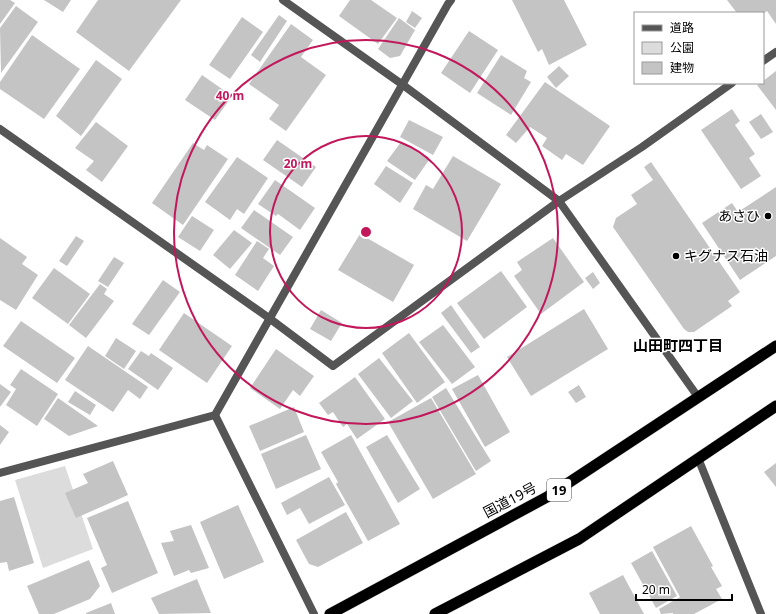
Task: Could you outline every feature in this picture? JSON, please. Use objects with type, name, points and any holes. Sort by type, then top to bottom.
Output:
[{"type":"highway","name":"国道19号","points":[[330,614],[547,497],[776,346]]},
{"type":"highway","points":[[436,614],[579,538],[776,406]]},
{"type":"street","points":[[283,0],[403,85],[560,201],[698,397]]},
{"type":"street","points":[[0,472],[216,415],[269,318],[451,0]]},
{"type":"street","points":[[764,60],[776,52]]},
{"type":"street","points":[[0,129],[269,318],[333,366],[560,201],[642,148],[731,84]]},
{"type":"street","points":[[216,415],[314,614]]},
{"type":"street","points":[[698,458],[761,614]]},
{"type":"green space","points":[[65,466],[93,549],[43,568],[15,480]]},
{"type":"building","points":[[0,0],[10,0],[15,3],[0,24]]},
{"type":"building","points":[[44,0],[71,0],[63,12]]},
{"type":"building","points":[[98,0],[181,0],[129,71],[76,32]]},
{"type":"building","points":[[350,0],[371,0],[397,18],[378,44],[339,16]]},
{"type":"building","points":[[512,0],[564,0],[587,45],[549,65],[542,49],[538,52]]},
{"type":"building","points":[[727,0],[776,0],[776,24],[767,11],[764,13],[764,12],[736,12]]},
{"type":"building","points":[[16,6],[38,22],[1,73],[0,28]]},
{"type":"building","points":[[412,11],[422,18],[415,28],[406,22]]},
{"type":"building","points":[[279,15],[287,21],[260,62],[251,55]]},
{"type":"building","points":[[242,17],[263,32],[230,79],[209,65]]},
{"type":"building","points":[[399,18],[415,30],[400,56],[390,58],[378,49]]},
{"type":"building","points":[[291,24],[313,40],[301,57],[326,75],[286,131],[269,119],[279,105],[249,84]]},
{"type":"building","points":[[469,31],[498,50],[470,93],[441,73]]},
{"type":"building","points":[[32,35],[80,69],[44,119],[0,89],[0,82]]},
{"type":"building","points":[[501,55],[527,71],[524,78],[531,82],[511,115],[477,93]]},
{"type":"building","points":[[96,60],[122,79],[81,136],[56,116]]},
{"type":"building","points":[[559,66],[569,76],[556,88],[547,77]]},
{"type":"building","points":[[776,71],[776,110],[757,85],[764,84],[764,80]]},
{"type":"building","points":[[202,75],[232,96],[215,120],[185,100]]},
{"type":"building","points":[[545,82],[610,126],[583,165],[566,154],[562,160],[542,146],[547,138],[530,127],[516,143],[506,135]]},
{"type":"building","points":[[732,109],[740,121],[735,125],[755,154],[749,158],[761,176],[741,189],[701,130]]},
{"type":"building","points":[[761,114],[773,132],[761,139],[749,122]]},
{"type":"building","points":[[409,120],[443,137],[433,155],[400,137]]},
{"type":"building","points":[[96,122],[128,146],[102,182],[86,170],[94,161],[75,148]]},
{"type":"building","points":[[277,140],[316,167],[302,187],[263,160]]},
{"type":"building","points":[[401,142],[429,160],[415,180],[387,161]]},
{"type":"building","points":[[193,143],[204,150],[207,145],[228,159],[183,225],[152,203]]},
{"type":"building","points":[[453,156],[501,184],[467,241],[413,209],[426,185],[433,189]]},
{"type":"building","points":[[237,157],[268,178],[244,214],[237,209],[230,220],[205,202]]},
{"type":"building","points":[[651,162],[740,292],[728,301],[732,306],[694,332],[688,332],[684,329],[613,227],[616,218],[637,204],[631,195],[653,180],[644,167]]},
{"type":"building","points":[[386,166],[413,183],[400,203],[374,184]]},
{"type":"building","points":[[275,180],[315,208],[300,230],[278,214],[276,216],[258,204]]},
{"type":"building","points":[[776,187],[776,256],[740,280],[702,223],[732,203],[738,212]]},
{"type":"building","points":[[254,210],[293,237],[280,255],[241,228]]},
{"type":"building","points":[[192,216],[214,230],[200,251],[178,237]]},
{"type":"building","points":[[234,230],[252,243],[230,269],[213,255]]},
{"type":"building","points":[[360,234],[414,265],[393,302],[338,270]]},
{"type":"building","points":[[76,236],[84,241],[67,266],[59,261]]},
{"type":"building","points":[[0,238],[27,257],[22,264],[38,275],[16,310],[0,300]]},
{"type":"building","points":[[553,238],[584,282],[541,314],[514,276],[522,270],[517,262]]},
{"type":"building","points":[[257,241],[269,249],[263,258],[274,266],[258,291],[235,275]]},
{"type":"building","points":[[114,257],[124,263],[108,287],[98,281]]},
{"type":"building","points":[[54,268],[90,294],[68,324],[32,298]]},
{"type":"building","points":[[501,271],[527,307],[484,339],[457,303]]},
{"type":"building","points":[[593,272],[600,283],[593,289],[585,278]]},
{"type":"building","points":[[163,280],[180,292],[149,335],[132,324]]},
{"type":"building","points":[[100,284],[107,289],[104,294],[114,301],[86,338],[69,325]]},
{"type":"building","points":[[451,305],[480,347],[471,353],[441,313]]},
{"type":"building","points":[[584,309],[608,349],[531,396],[507,357]]},
{"type":"building","points":[[321,310],[342,323],[331,341],[310,329]]},
{"type":"building","points":[[184,313],[232,346],[207,383],[159,350]]},
{"type":"building","points":[[21,321],[75,358],[57,383],[3,346]]},
{"type":"building","points":[[443,325],[475,367],[452,384],[419,342]]},
{"type":"building","points":[[409,333],[445,382],[417,403],[382,353]]},
{"type":"building","points":[[116,338],[136,351],[124,369],[105,356]]},
{"type":"building","points":[[88,346],[148,387],[140,399],[128,390],[113,412],[65,380]]},
{"type":"building","points":[[276,349],[314,376],[300,396],[293,390],[280,409],[250,388]]},
{"type":"building","points":[[141,351],[149,356],[151,353],[173,368],[158,390],[128,369]]},
{"type":"building","points":[[379,358],[413,401],[391,418],[358,374]]},
{"type":"building","points":[[21,369],[58,394],[37,426],[6,405],[16,389],[10,385]]},
{"type":"building","points":[[478,375],[510,432],[485,447],[452,389]]},
{"type":"building","points":[[355,377],[385,419],[357,439],[347,424],[343,427],[333,412],[328,415],[319,403]]},
{"type":"building","points":[[0,384],[11,392],[0,407]]},
{"type":"building","points":[[579,385],[586,397],[576,403],[568,392]]},
{"type":"building","points":[[446,388],[491,461],[476,471],[432,397]]},
{"type":"building","points":[[75,391],[96,405],[90,415],[68,402]]},
{"type":"building","points":[[58,398],[98,426],[69,436],[44,419]]},
{"type":"building","points":[[431,398],[476,474],[433,499],[388,422]]},
{"type":"building","points":[[294,407],[304,432],[260,451],[249,426]]},
{"type":"building","points":[[0,425],[9,432],[0,445]]},
{"type":"building","points":[[306,435],[321,469],[276,489],[261,454]]},
{"type":"building","points":[[351,435],[400,524],[368,541],[336,484],[338,482],[321,452]]},
{"type":"building","points":[[387,435],[420,489],[398,503],[366,447]]},
{"type":"building","points":[[113,461],[128,495],[76,518],[65,493],[88,483],[83,474]]},
{"type":"building","points":[[776,463],[776,487],[764,472]]},
{"type":"building","points":[[329,477],[345,505],[309,524],[300,508],[287,515],[281,503]]},
{"type":"building","points":[[14,497],[34,563],[9,571],[7,562],[0,563],[0,501]]},
{"type":"building","points":[[128,501],[158,573],[112,593],[101,568],[107,565],[87,518]]},
{"type":"building","points":[[238,505],[264,562],[224,579],[200,522]]},
{"type":"building","points":[[346,512],[363,543],[318,567],[309,564],[296,540]]},
{"type":"building","points":[[191,525],[209,568],[191,573],[189,570],[174,576],[161,543],[174,541],[170,531]]},
{"type":"building","points":[[691,526],[722,586],[716,589],[722,599],[694,614],[661,614],[659,609],[680,597],[653,547]]},
{"type":"building","points":[[652,551],[677,596],[656,608],[631,563]]},
{"type":"building","points":[[89,560],[100,586],[90,599],[54,614],[39,614],[27,586]]},
{"type":"building","points":[[623,575],[644,614],[600,614],[589,593]]},
{"type":"building","points":[[197,579],[211,613],[159,614],[151,598]]},
{"type":"building","points":[[111,603],[115,614],[86,614],[86,613]]},
{"type":"place","name":"あさひ","points":[[768,216]]},
{"type":"place","name":"キグナス石油","points":[[676,256]]},
{"type":"district","name":"山田町四丁目","points":[[678,346]]}]
